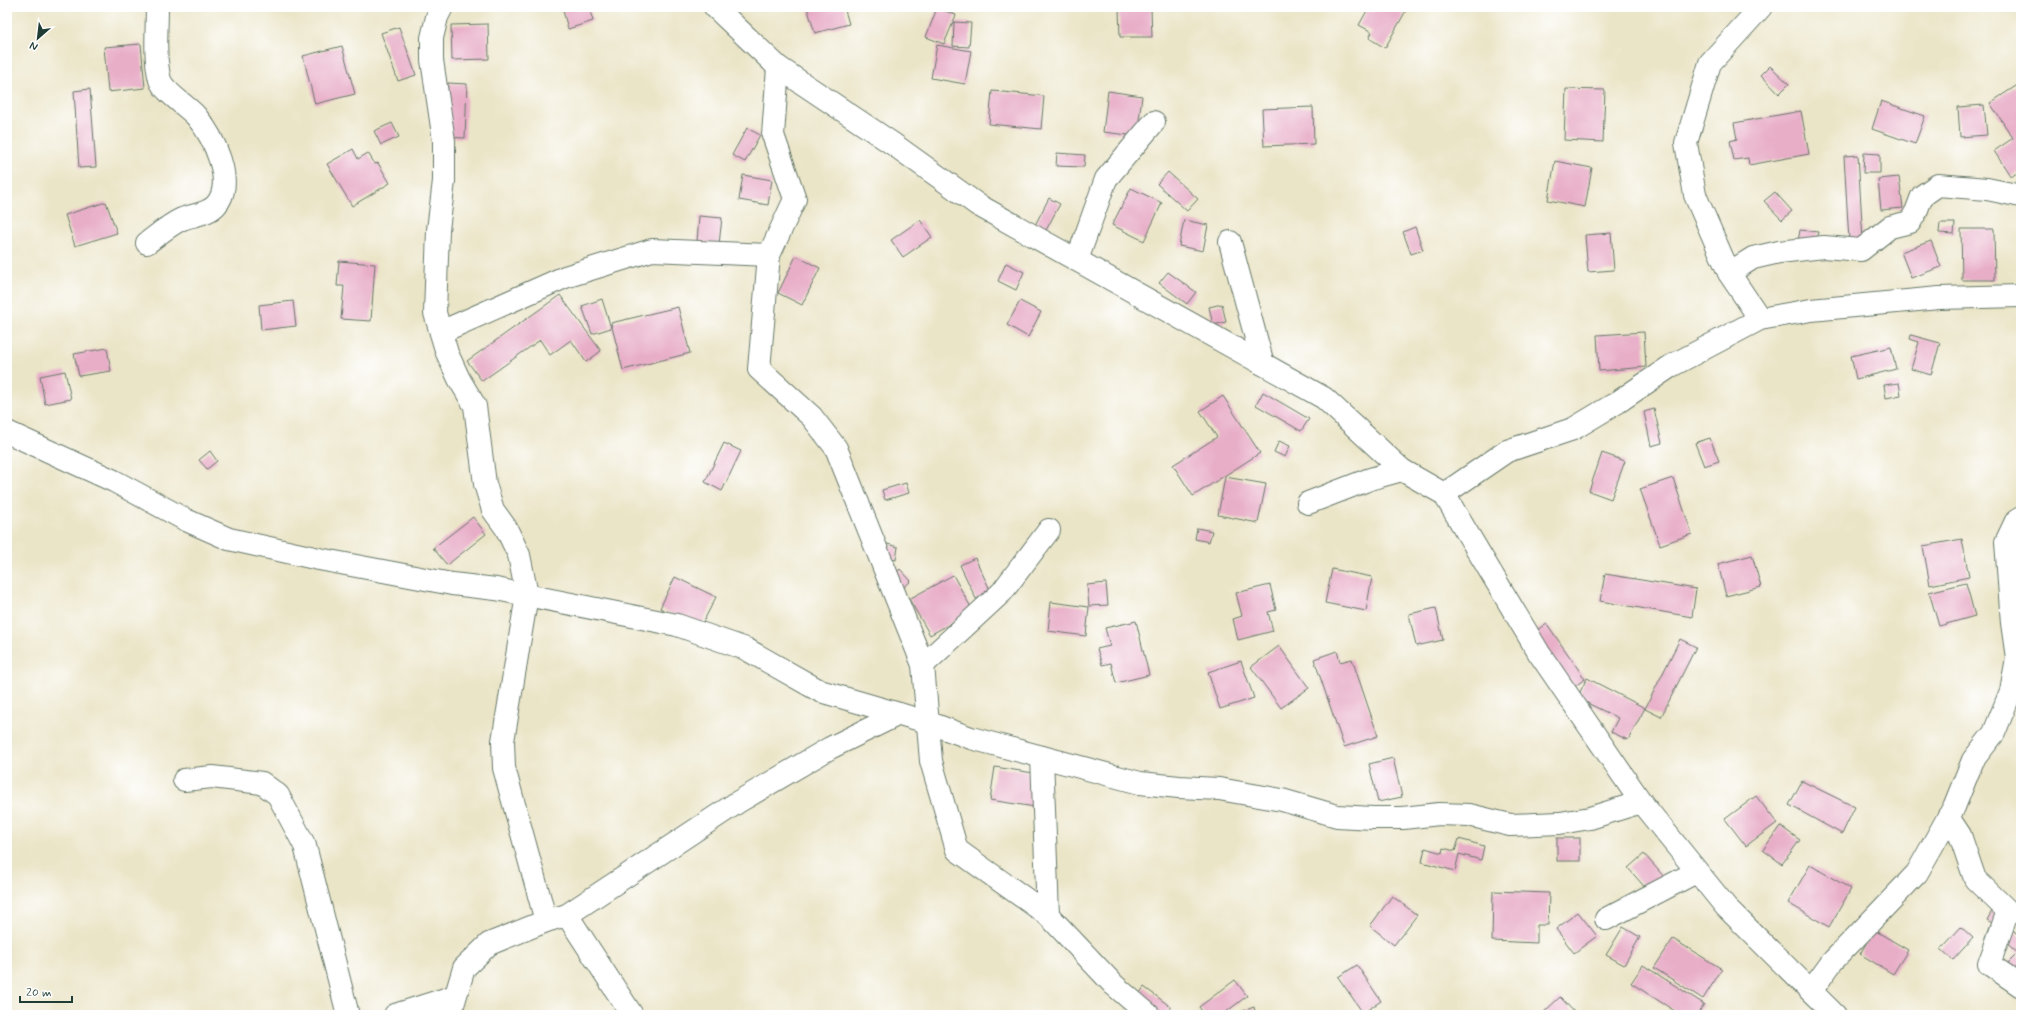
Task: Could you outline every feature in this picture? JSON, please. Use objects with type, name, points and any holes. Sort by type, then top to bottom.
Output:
[{"type":"street","points":[[147,243],[168,227],[182,219],[210,210],[221,197],[224,185],[220,160],[210,138],[196,116],[166,89],[160,81],[157,50],[157,7]]},
{"type":"street","points":[[442,7],[437,17],[432,38],[432,60],[444,141],[444,181],[438,230],[435,313],[459,378],[475,406],[484,484],[493,510],[506,528],[519,555],[527,595],[503,741],[504,768],[556,918],[632,1015]]},
{"type":"street","points":[[715,7],[778,67],[893,144],[978,205],[1324,398],[1402,470],[1444,494],[1539,653],[1641,802],[1696,872],[1726,907],[1835,1015]]},
{"type":"street","points":[[1760,320],[1729,273],[1695,195],[1686,143],[1710,63],[1761,7]]},
{"type":"street","points":[[778,67],[773,135],[795,199],[769,255],[759,369],[812,417],[836,448],[923,665],[931,761],[958,850],[1048,915],[1114,985],[1149,1015]]},
{"type":"street","points":[[1077,260],[1106,179],[1154,122]]},
{"type":"street","points":[[1729,273],[1753,258],[1779,252],[1824,247],[1860,250],[1890,227],[1910,222],[1916,212],[1922,196],[1938,185],[1987,189],[2021,196]]},
{"type":"street","points":[[1230,242],[1264,364]]},
{"type":"street","points":[[441,332],[565,277],[652,250],[769,255]]},
{"type":"street","points":[[1444,494],[1507,452],[1573,429],[1618,402],[1671,366],[1760,320],[1811,310],[1931,298],[2021,296]]},
{"type":"street","points":[[7,432],[114,480],[186,520],[229,539],[319,559],[527,595],[677,625],[746,649],[820,690],[927,722],[971,738],[1140,783],[1179,788],[1219,789],[1253,794],[1282,800],[1337,816],[1403,818],[1439,814],[1469,815],[1510,825],[1560,823],[1590,818],[1641,802]]},
{"type":"street","points":[[1308,503],[1370,479],[1402,470]]},
{"type":"street","points":[[1811,992],[1832,962],[1917,873],[1948,817],[1973,760],[1994,733],[2011,691],[2017,658],[2012,622],[2006,542],[2016,521],[2021,518]]},
{"type":"street","points":[[923,665],[1002,592],[1049,530]]},
{"type":"street","points":[[395,1015],[452,1006],[464,968],[489,944],[556,918],[738,802],[830,748],[900,714]]},
{"type":"street","points":[[1042,757],[1048,915]]},
{"type":"street","points":[[184,780],[212,777],[262,783],[278,795],[305,846],[348,1015]]},
{"type":"street","points":[[1948,817],[1960,835],[1975,879],[2008,911],[1989,964],[2021,986]]},
{"type":"street","points":[[1606,919],[1696,872]]},
{"type":"building","points":[[562,7],[589,7],[593,21],[568,29]]},
{"type":"building","points":[[807,7],[844,7],[849,24],[815,33]]},
{"type":"building","points":[[1376,7],[1408,7],[1385,48],[1369,38],[1372,32],[1359,25],[1368,9],[1373,12]]},
{"type":"building","points":[[937,8],[956,15],[944,44],[926,37]]},
{"type":"building","points":[[1151,8],[1152,37],[1120,37],[1119,9]]},
{"type":"building","points":[[954,22],[971,23],[969,47],[953,46]]},
{"type":"building","points":[[488,24],[489,59],[452,60],[451,25]]},
{"type":"building","points":[[399,27],[416,75],[398,81],[381,33]]},
{"type":"building","points":[[141,44],[145,88],[108,92],[104,47]]},
{"type":"building","points":[[937,45],[971,51],[965,84],[931,78]]},
{"type":"building","points":[[342,46],[355,94],[315,104],[303,56]]},
{"type":"building","points":[[1770,66],[1789,84],[1779,94],[1761,75]]},
{"type":"building","points":[[448,83],[467,84],[465,138],[445,137]]},
{"type":"building","points":[[2019,84],[2021,87],[2021,170],[2011,177],[1994,151],[2013,138],[1990,103]]},
{"type":"building","points":[[90,89],[96,167],[79,168],[74,91]]},
{"type":"building","points":[[1566,89],[1605,90],[1603,142],[1564,140]]},
{"type":"building","points":[[992,91],[1044,96],[1041,129],[989,124]]},
{"type":"building","points":[[1108,91],[1142,96],[1137,136],[1103,132]]},
{"type":"building","points":[[1881,101],[1925,116],[1915,144],[1872,129]]},
{"type":"building","points":[[1984,105],[1987,135],[1960,137],[1958,107]]},
{"type":"building","points":[[1313,107],[1314,144],[1264,146],[1262,109]]},
{"type":"building","points":[[1801,111],[1809,154],[1749,165],[1748,158],[1734,160],[1730,141],[1737,139],[1734,123]]},
{"type":"building","points":[[392,123],[399,137],[381,145],[374,131]]},
{"type":"building","points":[[747,128],[760,135],[745,162],[732,155]]},
{"type":"building","points":[[353,149],[358,159],[368,153],[375,164],[378,163],[390,183],[352,206],[327,164]]},
{"type":"building","points":[[1057,153],[1085,155],[1084,167],[1056,166]]},
{"type":"building","points":[[1864,153],[1880,154],[1880,173],[1863,173]]},
{"type":"building","points":[[1858,155],[1863,241],[1849,241],[1844,156]]},
{"type":"building","points":[[1555,161],[1592,168],[1585,207],[1548,200]]},
{"type":"building","points":[[1168,172],[1198,199],[1187,211],[1157,184]]},
{"type":"building","points":[[743,175],[772,180],[768,205],[739,200]]},
{"type":"building","points":[[1899,177],[1903,208],[1881,210],[1878,179]]},
{"type":"building","points":[[1131,188],[1162,203],[1144,241],[1112,225]]},
{"type":"building","points":[[1775,192],[1792,211],[1782,220],[1764,201]]},
{"type":"building","points":[[1049,198],[1060,204],[1045,232],[1034,227]]},
{"type":"building","points":[[106,202],[117,233],[75,246],[65,215]]},
{"type":"building","points":[[699,216],[722,218],[719,244],[697,242]]},
{"type":"building","points":[[920,220],[932,237],[903,257],[891,240]]},
{"type":"building","points":[[1184,220],[1208,225],[1203,251],[1179,246]]},
{"type":"building","points":[[1940,223],[1955,223],[1954,234],[1939,233]]},
{"type":"building","points":[[1415,227],[1423,250],[1411,254],[1403,232]]},
{"type":"building","points":[[1961,229],[1994,229],[1995,280],[1962,280]]},
{"type":"building","points":[[1800,230],[1818,232],[1816,244],[1798,242]]},
{"type":"building","points":[[1611,233],[1614,270],[1588,272],[1585,235]]},
{"type":"building","points":[[1931,241],[1941,267],[1911,278],[1901,252]]},
{"type":"building","points":[[796,256],[820,268],[802,305],[778,293]]},
{"type":"building","points":[[339,261],[375,264],[371,321],[341,319],[344,286],[337,286]]},
{"type":"building","points":[[1006,263],[1024,272],[1016,290],[998,281]]},
{"type":"building","points":[[1168,272],[1196,292],[1187,304],[1159,283]]},
{"type":"building","points":[[560,295],[601,351],[586,362],[571,340],[550,355],[540,340],[482,381],[467,361]]},
{"type":"building","points":[[602,299],[611,328],[592,334],[582,306]]},
{"type":"building","points":[[293,301],[296,326],[261,330],[259,305]]},
{"type":"building","points":[[1020,301],[1041,312],[1028,337],[1007,325]]},
{"type":"building","points":[[1222,304],[1226,322],[1213,325],[1209,307]]},
{"type":"building","points":[[678,307],[690,353],[623,370],[611,323]]},
{"type":"building","points":[[1644,332],[1646,367],[1599,371],[1597,335]]},
{"type":"building","points":[[1911,335],[1940,343],[1931,375],[1911,369],[1919,342],[1910,339]]},
{"type":"building","points":[[1891,347],[1896,369],[1856,379],[1851,356]]},
{"type":"building","points":[[107,348],[111,371],[79,376],[74,354]]},
{"type":"building","points":[[65,371],[71,399],[45,404],[40,376]]},
{"type":"building","points":[[1899,383],[1901,395],[1886,398],[1884,385]]},
{"type":"building","points":[[1263,392],[1309,419],[1301,431],[1256,405]]},
{"type":"building","points":[[1223,396],[1260,453],[1193,496],[1173,465],[1217,437],[1200,411]]},
{"type":"building","points":[[1654,409],[1662,443],[1651,446],[1644,412]]},
{"type":"building","points":[[1710,438],[1719,461],[1704,466],[1695,443]]},
{"type":"building","points":[[1279,441],[1290,446],[1285,457],[1274,452]]},
{"type":"building","points":[[724,443],[741,451],[722,491],[705,482]]},
{"type":"building","points":[[210,451],[217,461],[207,469],[199,460]]},
{"type":"building","points":[[1602,453],[1625,461],[1611,499],[1589,491]]},
{"type":"building","points":[[1225,477],[1266,484],[1258,523],[1218,515]]},
{"type":"building","points":[[1673,478],[1692,534],[1660,545],[1640,489]]},
{"type":"building","points":[[906,483],[909,493],[885,500],[882,490]]},
{"type":"building","points":[[473,517],[486,534],[447,565],[433,548]]},
{"type":"building","points":[[1197,528],[1212,531],[1209,542],[1195,539]]},
{"type":"building","points":[[1962,539],[1969,577],[1930,585],[1923,546]]},
{"type":"building","points":[[884,543],[898,547],[896,560],[881,556]]},
{"type":"building","points":[[1752,555],[1761,587],[1726,596],[1718,564]]},
{"type":"building","points":[[975,558],[991,592],[976,599],[960,565]]},
{"type":"building","points":[[900,569],[911,581],[902,589],[891,578]]},
{"type":"building","points":[[1332,569],[1372,577],[1366,611],[1325,603]]},
{"type":"building","points":[[1605,574],[1696,589],[1692,617],[1600,601]]},
{"type":"building","points":[[953,575],[973,611],[930,635],[909,599]]},
{"type":"building","points":[[675,577],[716,597],[700,628],[660,608]]},
{"type":"building","points":[[1106,583],[1108,605],[1089,606],[1087,585]]},
{"type":"building","points":[[1966,583],[1975,616],[1939,626],[1929,592]]},
{"type":"building","points":[[1270,585],[1276,610],[1268,612],[1273,631],[1238,640],[1233,619],[1242,616],[1236,593]]},
{"type":"building","points":[[1051,602],[1089,607],[1086,636],[1048,631]]},
{"type":"building","points":[[1436,608],[1443,640],[1416,646],[1409,614]]},
{"type":"building","points":[[1136,621],[1149,675],[1116,683],[1111,663],[1102,665],[1097,649],[1110,646],[1105,628]]},
{"type":"building","points":[[1547,624],[1585,679],[1568,691],[1529,635]]},
{"type":"building","points":[[1680,639],[1696,647],[1661,717],[1645,709]]},
{"type":"building","points":[[1279,646],[1309,688],[1281,708],[1251,667]]},
{"type":"building","points":[[1337,651],[1340,662],[1352,659],[1378,736],[1344,747],[1314,659]]},
{"type":"building","points":[[1241,661],[1254,698],[1220,709],[1208,672]]},
{"type":"building","points":[[1587,678],[1645,708],[1628,740],[1611,732],[1618,718],[1577,698]]},
{"type":"building","points":[[1393,758],[1402,797],[1378,802],[1369,764]]},
{"type":"building","points":[[995,767],[1040,774],[1035,807],[990,800]]},
{"type":"building","points":[[1802,781],[1855,807],[1842,834],[1789,805]]},
{"type":"building","points":[[1756,796],[1777,823],[1746,846],[1725,819]]},
{"type":"building","points":[[1780,826],[1800,840],[1782,864],[1763,850]]},
{"type":"building","points":[[1557,838],[1580,838],[1580,861],[1557,861]]},
{"type":"building","points":[[1459,839],[1484,846],[1481,860],[1459,854],[1455,871],[1422,862],[1425,848],[1442,853],[1443,848],[1455,851]]},
{"type":"building","points":[[1644,854],[1665,878],[1649,892],[1628,868]]},
{"type":"building","points":[[1810,865],[1851,889],[1829,927],[1788,903]]},
{"type":"building","points":[[1493,891],[1549,893],[1548,925],[1537,925],[1537,943],[1492,941]]},
{"type":"building","points":[[1392,896],[1417,915],[1394,945],[1370,926]]},
{"type":"building","points":[[1992,911],[2004,919],[1999,927],[1987,920]]},
{"type":"building","points":[[1578,912],[1597,936],[1574,953],[1556,929]]},
{"type":"building","points":[[1623,927],[1640,937],[1624,965],[1606,955]]},
{"type":"building","points":[[1961,927],[1973,938],[1953,960],[1941,949]]},
{"type":"building","points":[[1874,930],[1908,950],[1893,974],[1860,954]]},
{"type":"building","points":[[2013,930],[2021,938],[2021,956],[2003,940]]},
{"type":"building","points":[[1673,939],[1722,969],[1703,999],[1654,968]]},
{"type":"building","points":[[2016,955],[2021,959],[2021,981],[2005,966]]},
{"type":"building","points":[[1357,965],[1381,1001],[1363,1013],[1338,977]]},
{"type":"building","points":[[1643,965],[1704,1004],[1697,1015],[1681,1015],[1631,983]]},
{"type":"building","points":[[1235,980],[1247,996],[1222,1015],[1205,1015],[1199,1007]]},
{"type":"building","points":[[1144,987],[1171,1007],[1165,1015],[1158,1015],[1136,999]]},
{"type":"building","points":[[1560,997],[1577,1015],[1546,1015],[1544,1012]]},
{"type":"building","points":[[1254,1007],[1256,1015],[1232,1015]]}]
